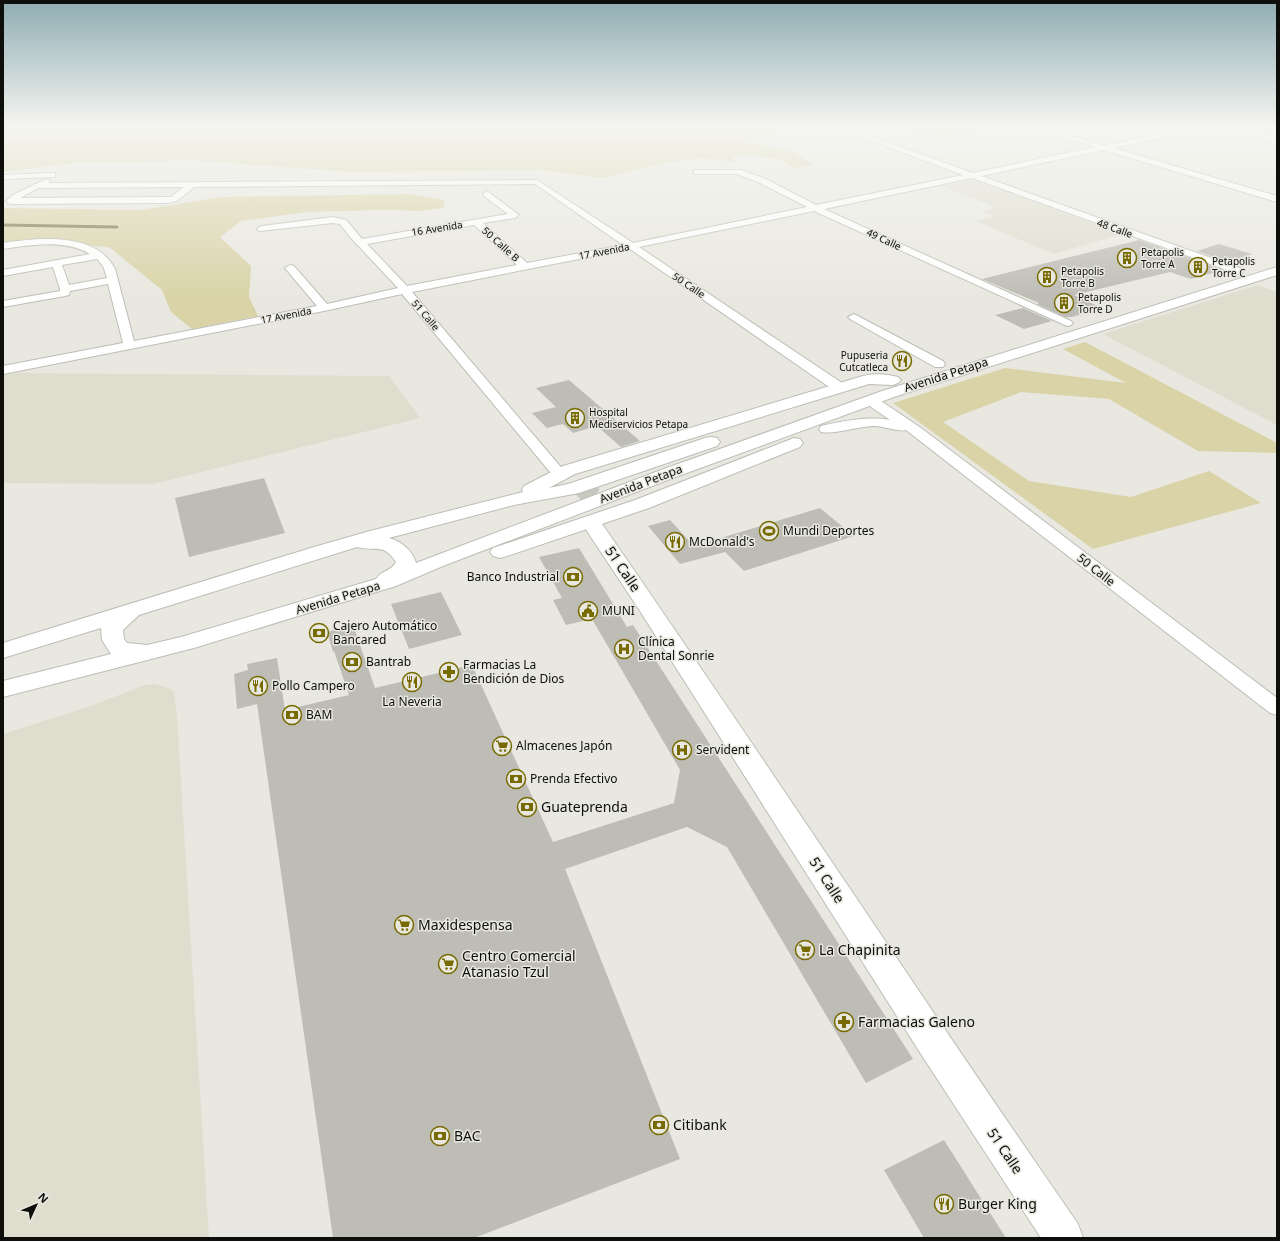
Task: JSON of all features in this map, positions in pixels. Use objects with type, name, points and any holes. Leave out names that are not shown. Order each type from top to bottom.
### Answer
[{"type":"main road","name":"Avenida Petapa","points":[[3,651],[377,535],[513,500],[572,489],[843,399],[886,393],[939,364],[1277,259]]},
{"type":"main road","points":[[1238,271],[1257,278]]},
{"type":"main road","name":"Avenida Petapa","points":[[3,689],[186,642],[389,582],[436,562],[660,476],[886,393],[1277,271]]},
{"type":"main road","points":[[513,500],[560,475],[616,455],[868,379],[886,393]]},
{"type":"main road","points":[[596,512],[688,486],[826,429],[873,407],[886,393]]},
{"type":"main road","points":[[580,484],[582,478],[588,474],[646,454],[835,395],[886,393]]},
{"type":"main road","points":[[389,582],[413,579],[515,548],[618,502],[624,501],[886,393]]},
{"type":"main road","name":"51 Calle","points":[[596,512],[651,611],[931,1040],[1064,1238]]},
{"type":"main road","points":[[321,552],[380,541],[391,544],[400,552],[406,562],[402,571],[390,578],[350,594]]},
{"type":"main road","points":[[133,611],[112,628],[113,640],[120,650],[148,652]]},
{"type":"street","points":[[14,199],[43,183]]},
{"type":"street","name":"50 Calle","points":[[287,185],[461,183]]},
{"type":"street","name":"50 Calle","points":[[538,183],[840,388]]},
{"type":"street","name":"49 Calle","points":[[768,183],[780,188],[815,208],[1067,323]]},
{"type":"street","name":"17 Avenida","points":[[3,370],[129,344],[324,308],[405,290],[632,246],[939,183]]},
{"type":"street","name":"48 Calle","points":[[992,183],[1238,271]]},
{"type":"street","points":[[1222,183],[1277,199]]},
{"type":"street","points":[[3,184],[37,186],[287,185]]},
{"type":"street","points":[[3,197],[14,199],[167,200],[174,199],[191,186]]},
{"type":"street","name":"16 Avenida","points":[[360,242],[515,215],[487,194]]},
{"type":"street","name":"51 Calle","points":[[262,229],[338,219],[343,222],[405,290],[560,475]]},
{"type":"street","name":"50 Calle B","points":[[476,222],[525,267]]},
{"type":"street","points":[[3,246],[38,242],[80,246],[92,250],[108,265],[129,344]]},
{"type":"street","points":[[3,273],[98,256]]},
{"type":"street","points":[[57,264],[57,275],[65,289]]},
{"type":"street","points":[[290,268],[324,308]]},
{"type":"street","points":[[65,289],[112,280]]},
{"type":"street","points":[[3,283],[17,281]]},
{"type":"street","points":[[3,304],[62,294],[65,293],[65,289]]},
{"type":"street","points":[[854,317],[939,364]]},
{"type":"street","name":"50 Calle","points":[[886,393],[916,431],[1277,708]]},
{"type":"street","name":"50 Calle","points":[[826,429],[850,424],[880,422],[894,423],[916,431]]},
{"type":"shaded area","points":[[958,183],[982,183],[1122,234],[1054,254],[975,221],[994,216],[982,212],[994,208],[990,205],[941,186]]},
{"type":"shaded area","points":[[411,194],[444,200],[444,208],[420,211],[384,210],[307,212],[241,221],[220,237],[251,266],[249,297],[258,316],[192,329],[171,312],[162,290],[109,247],[65,244],[3,243],[3,208],[141,210],[221,197]]},
{"type":"shaded area","points":[[1258,285],[1277,292],[1277,425],[1103,334]]},
{"type":"shaded area","points":[[1085,342],[1277,443],[1277,453],[1198,451],[1109,399],[1021,392],[943,422],[1029,481],[1131,497],[1209,471],[1261,503],[1093,549],[893,403],[1005,368],[1126,383],[1063,349]]},
{"type":"shaded area","points":[[18,373],[389,376],[420,418],[152,484],[3,483],[3,375]]},
{"type":"shaded area","points":[[155,684],[171,689],[174,692],[177,717],[209,1238],[3,1238],[3,734],[88,707],[145,685]]},
{"type":"building","points":[[1139,240],[1223,270],[1191,279],[1170,272],[1074,295],[1102,308],[1072,317],[1065,317],[1037,304],[1039,303],[982,279]]},
{"type":"building","points":[[1219,244],[1252,254],[1227,262],[1197,251]]},
{"type":"building","points":[[1023,308],[1052,321],[1024,329],[995,315]]},
{"type":"building","name":"Hospital Mediservicios Petapa","points":[[569,380],[640,441],[621,447],[597,426],[573,433],[563,424],[547,428],[532,413],[556,407],[536,388]]},
{"type":"building","points":[[264,478],[285,533],[189,557],[175,498]]},
{"type":"building","points":[[820,508],[854,536],[744,571],[725,552],[680,564],[648,526],[670,520],[694,546]]},
{"type":"building","name":"Centro Comercial Atanasio Tzul","points":[[579,548],[627,627],[633,625],[913,1059],[866,1083],[727,847],[687,827],[565,869],[680,1159],[474,1238],[333,1238],[257,704],[237,709],[234,674],[248,670],[247,664],[277,658],[285,710],[349,695],[327,632],[353,625],[375,688],[472,665],[553,842],[674,803],[680,770],[592,619],[566,625],[553,600],[562,598],[539,557]]},
{"type":"building","points":[[441,592],[462,635],[409,649],[391,604]]},
{"type":"building","name":"Burger King","points":[[944,1140],[1006,1238],[924,1238],[884,1170]]},
{"type":"waterway","points":[[3,225],[117,227]]},
{"type":"tunnel","points":[[580,484],[590,495],[602,502]]},
{"type":"place","name":"Petapolis Torre A","points":[[1127,258]]},
{"type":"place","name":"Petapolis Torre C","points":[[1198,267]]},
{"type":"place","name":"Petapolis Torre B","points":[[1047,277]]},
{"type":"place","name":"Petapolis Torre D","points":[[1064,303]]},
{"type":"place","name":"Pupuseria Cutcatleca","points":[[902,361]]},
{"type":"place","name":"Hospital Mediservicios Petapa","points":[[575,418]]},
{"type":"place","name":"Mundi Deportes","points":[[769,531]]},
{"type":"place","name":"McDonald's","points":[[675,542]]},
{"type":"place","name":"Banco Industrial","points":[[573,577]]},
{"type":"place","name":"MUNI","points":[[588,611]]},
{"type":"place","name":"Cajero Automático Bancared","points":[[319,633]]},
{"type":"place","name":"Clínica Dental Sonrie","points":[[624,649]]},
{"type":"place","name":"Bantrab","points":[[352,662]]},
{"type":"place","name":"Farmacias La Bendición de Dios","points":[[449,672]]},
{"type":"place","name":"La Neveria","points":[[412,682]]},
{"type":"place","name":"Pollo Campero","points":[[258,686]]},
{"type":"place","name":"BAM","points":[[292,715]]},
{"type":"place","name":"Almacenes Japón","points":[[502,746]]},
{"type":"place","name":"Servident","points":[[682,750]]},
{"type":"place","name":"Prenda Efectivo","points":[[516,779]]},
{"type":"place","name":"Guateprenda","points":[[527,807]]},
{"type":"place","name":"Maxidespensa","points":[[404,925]]},
{"type":"place","name":"La Chapinita","points":[[805,950]]},
{"type":"place","name":"Centro Comercial Atanasio Tzul","points":[[448,964]]},
{"type":"place","name":"Farmacias Galeno","points":[[844,1022]]},
{"type":"place","name":"Citibank","points":[[659,1125]]},
{"type":"place","name":"BAC","points":[[440,1136]]},
{"type":"place","name":"Burger King","points":[[944,1204]]}]
